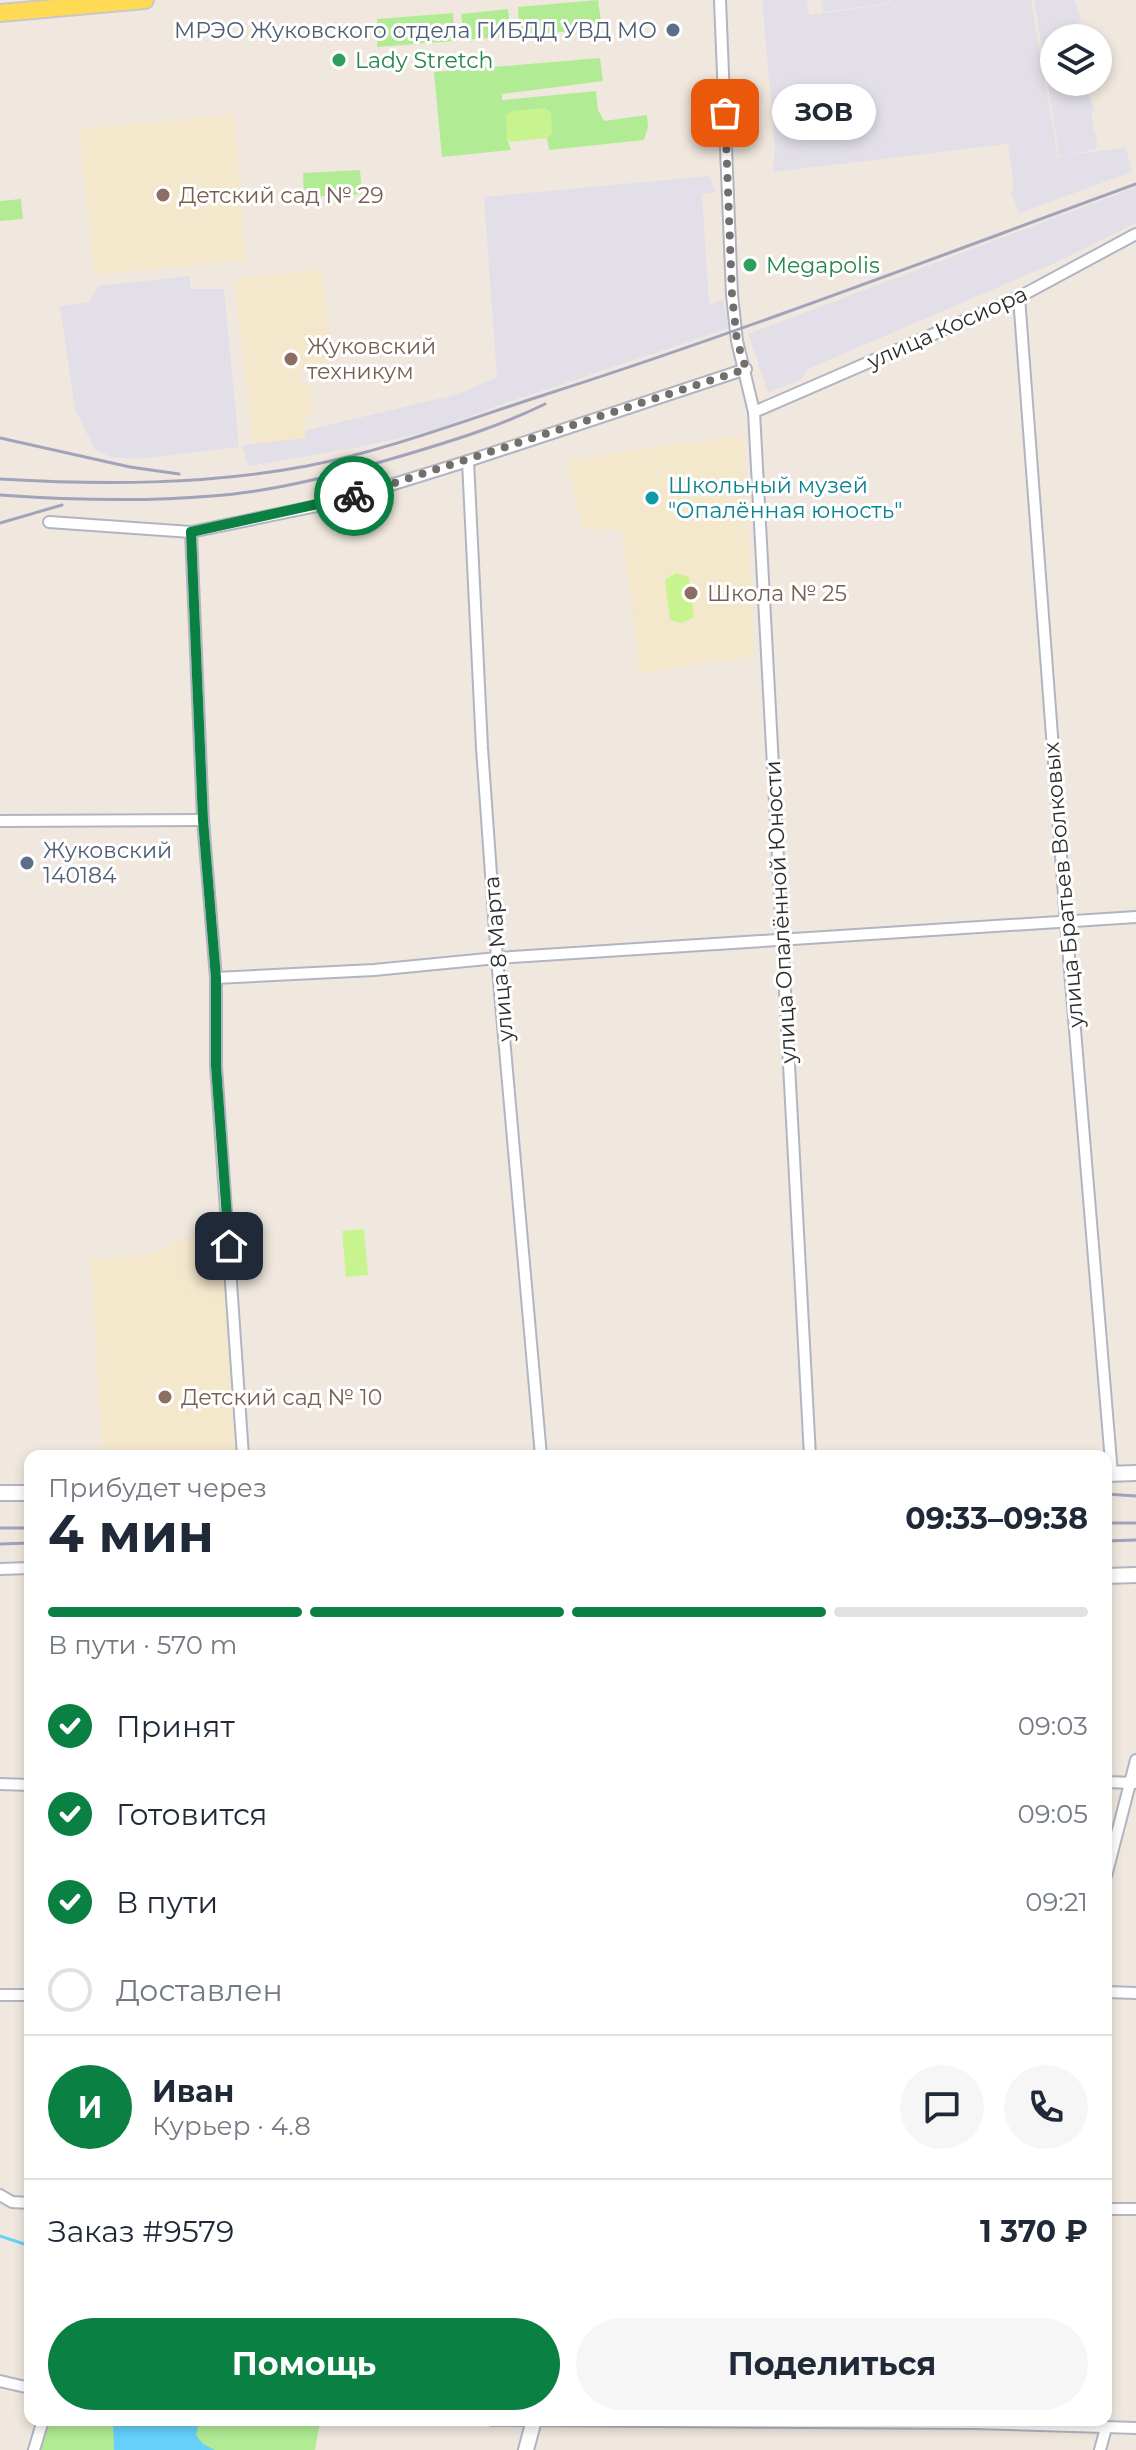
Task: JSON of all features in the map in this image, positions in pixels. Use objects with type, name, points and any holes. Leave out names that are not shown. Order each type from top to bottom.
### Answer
[{"type":"main road","points":[[0,13],[145,0]]},
{"type":"main road","points":[[1112,1474],[1136,1473]]},
{"type":"main road","points":[[0,1493],[24,1493]]},
{"type":"main road","points":[[1112,1576],[1136,1575]]},
{"type":"main road","points":[[526,2450],[532,2426]]},
{"type":"street","name":"улица Опалённой Юности","points":[[720,0],[732,295],[737,341],[754,412],[810,1450]]},
{"type":"street","name":"улица Косиора","points":[[754,412],[1019,297],[1136,234]]},
{"type":"street","name":"улица Братьев Волковых","points":[[1019,297],[1107,1450]]},
{"type":"street","points":[[49,522],[191,532],[336,502],[746,369]]},
{"type":"street","name":"улица 8 Марта","points":[[468,461],[482,748],[497,958],[540,1450]]},
{"type":"street","points":[[191,532],[203,820],[216,978],[216,1066],[243,1450]]},
{"type":"street","points":[[0,821],[203,820]]},
{"type":"street","points":[[216,978],[374,970],[497,958],[1136,917]]},
{"type":"street","points":[[0,1569],[24,1568]]},
{"type":"street","points":[[1112,1855],[1133,1783],[1136,1760]]},
{"type":"street","points":[[1112,1782],[1133,1783]]},
{"type":"street","points":[[0,1784],[24,1785]]},
{"type":"street","points":[[1112,1992],[1136,1993]]},
{"type":"street","points":[[0,1995],[24,1995]]},
{"type":"street","points":[[0,2195],[12,2202],[24,2203]]},
{"type":"street","points":[[1112,2209],[1136,2209]]},
{"type":"street","points":[[0,2381],[24,2387]]},
{"type":"street","points":[[34,2450],[41,2426]]},
{"type":"street","points":[[1062,2426],[1136,2428]]},
{"type":"street","points":[[1100,2450],[1106,2428]]},
{"type":"shaded area","points":[[762,0],[807,0],[809,15],[885,5],[891,0],[1031,0],[1040,53],[1040,96],[1047,96],[1058,158],[1066,155],[1059,156],[1049,96],[1089,96],[1095,110],[1092,113],[1097,149],[1068,155],[1126,148],[1132,172],[1019,213],[1011,192],[1014,189],[1008,144],[773,172],[775,148]]},
{"type":"shaded area","points":[[821,0],[889,0],[885,4],[823,12]]},
{"type":"shaded area","points":[[1034,0],[1075,0],[1081,20],[1078,23],[1040,24],[1040,37]]},
{"type":"shaded area","name":"Детский сад № 29","points":[[235,114],[245,260],[94,275],[79,129]]},
{"type":"shaded area","points":[[709,176],[716,192],[702,194],[709,304],[723,300],[730,328],[497,406],[435,430],[360,447],[248,466],[242,446],[458,394],[497,377],[484,197]]},
{"type":"shaded area","points":[[1136,187],[1136,223],[1057,262],[808,369],[801,380],[768,392],[748,334]]},
{"type":"shaded area","name":"Жуковский техникум","points":[[322,270],[332,348],[337,348],[340,368],[336,363],[298,372],[300,384],[311,384],[314,416],[304,417],[306,438],[253,444],[234,278]]},
{"type":"shaded area","points":[[190,276],[190,289],[224,289],[239,447],[136,459],[111,457],[95,450],[75,409],[60,306],[89,302],[99,286]]},
{"type":"shaded area","name":"Школа № 25","points":[[744,435],[754,656],[640,674],[622,531],[582,528],[566,460]]},
{"type":"shaded area","name":"Детский сад № 10","points":[[192,1235],[197,1242],[222,1240],[235,1450],[102,1450],[91,1259],[150,1254]]},
{"type":"green space","points":[[598,0],[602,29],[520,35],[518,7]]},
{"type":"green space","points":[[508,9],[511,36],[464,40],[461,14]]},
{"type":"green space","points":[[453,13],[455,41],[377,47],[377,19]]},
{"type":"green space","points":[[600,58],[603,81],[502,94],[502,100],[596,91],[598,110],[604,121],[647,115],[648,127],[644,140],[549,150],[547,138],[552,133],[507,139],[511,150],[442,157],[434,72]]},
{"type":"green space","points":[[545,108],[551,112],[552,133],[547,138],[510,142],[507,139],[506,115],[511,111]]},
{"type":"green space","points":[[360,170],[362,194],[304,197],[303,173]]},
{"type":"green space","points":[[21,199],[23,219],[0,221],[0,201]]},
{"type":"green space","points":[[676,573],[689,577],[694,617],[682,623],[670,620],[665,580]]},
{"type":"green space","points":[[364,1229],[368,1275],[346,1277],[342,1231]]},
{"type":"green space","points":[[46,2426],[319,2426],[315,2450],[41,2450]]},
{"type":"water","points":[[113,2426],[197,2426],[196,2435],[203,2444],[215,2450],[114,2450]]},
{"type":"waterway","points":[[0,2236],[24,2244]]},
{"type":"railway","points":[[0,479],[116,483],[192,480],[307,466],[367,452],[693,345],[1136,184]]},
{"type":"railway","points":[[0,495],[133,500],[212,496],[287,486],[426,449],[494,426],[545,404]]},
{"type":"railway","points":[[0,438],[130,467],[179,474]]},
{"type":"railway","points":[[0,523],[62,505]]},
{"type":"railway","points":[[1112,1494],[1136,1496]]},
{"type":"railway","points":[[1112,1523],[1136,1523]]},
{"type":"railway","points":[[0,1528],[24,1528]]},
{"type":"railway","points":[[1112,1541],[1136,1540]]},
{"type":"railway","points":[[0,1544],[24,1543]]},
{"type":"way so far","points":[[354,496],[746,369],[737,341],[732,295],[725,113]]},
{"type":"place","name":"МРЭО Жуковского отдела ГИБДД УВД МО","points":[[673,30]]},
{"type":"place","name":"Lady Stretch","points":[[339,60]]},
{"type":"place","name":"ЗОВ","points":[[725,113]]},
{"type":"place","name":"Детский сад № 29","points":[[163,195]]},
{"type":"place","name":"Megapolis","points":[[750,265]]},
{"type":"place","name":"Жуковский техникум","points":[[291,359]]},
{"type":"place","name":"Школьный музей \"Опалённая юность\"","points":[[652,498]]},
{"type":"place","name":"Школа № 25","points":[[691,593]]},
{"type":"place","name":"Жуковский 140184","points":[[27,863]]},
{"type":"place","name":"Детский сад № 10","points":[[165,1397]]},
{"type":"route","points":[[229,1246],[216,1066],[216,978],[203,820],[191,532],[354,496]]}]
